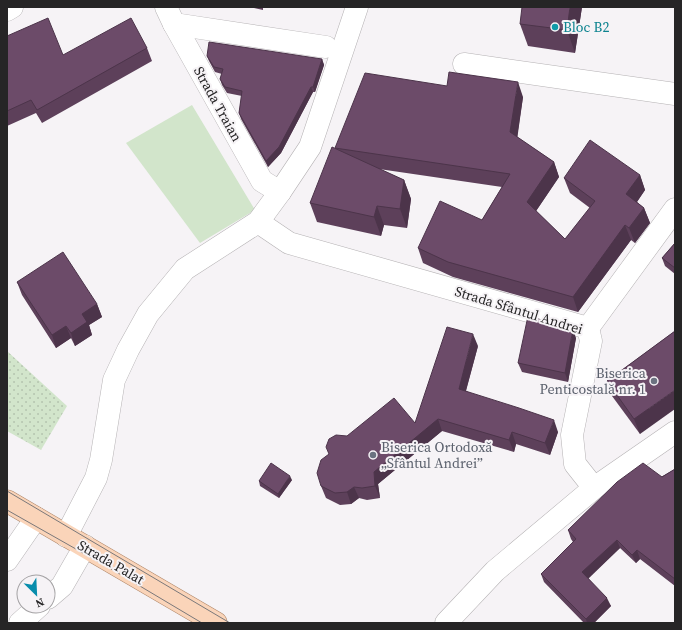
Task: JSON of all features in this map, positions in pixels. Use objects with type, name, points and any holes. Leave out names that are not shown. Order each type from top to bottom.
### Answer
[{"type":"main road","name":"Strada Palat","points":[[7,501],[216,623]]},
{"type":"street","points":[[7,10],[12,7]]},
{"type":"street","points":[[66,536],[96,478],[102,460],[114,380],[128,350],[148,314],[185,269],[258,222],[280,192],[310,147],[357,7]]},
{"type":"street","points":[[170,16],[326,47]]},
{"type":"street","name":"Strada Traian","points":[[170,16],[262,181],[280,192]]},
{"type":"street","points":[[464,64],[675,94]]},
{"type":"street","points":[[588,328],[675,209]]},
{"type":"street","name":"Strada Sfântul Andrei","points":[[258,222],[289,243],[588,328],[591,341],[572,434],[575,464],[594,488]]},
{"type":"street","points":[[446,623],[495,570],[594,488],[675,432]]},
{"type":"street","points":[[7,560],[36,518]]},
{"type":"street","points":[[56,591],[62,586],[85,546]]},
{"type":"street","points":[[20,623],[30,614]]},
{"type":"green space","points":[[192,105],[255,210],[200,243],[126,143]]},
{"type":"green space","points":[[7,351],[67,406],[41,450],[7,431]]},
{"type":"building","points":[[522,7],[570,7],[567,30],[520,24]]},
{"type":"building","points":[[48,18],[63,55],[131,18],[147,48],[37,110],[31,100],[7,111],[7,36]]},
{"type":"building","points":[[209,42],[322,59],[313,87],[311,87],[279,147],[266,161],[239,113],[242,91],[225,87],[220,79],[223,69],[214,67],[207,56]]},
{"type":"building","points":[[449,72],[518,82],[510,132],[554,162],[527,202],[565,239],[595,201],[564,178],[590,140],[640,175],[626,194],[644,208],[629,228],[625,225],[573,297],[448,262],[418,248],[440,201],[482,220],[510,174],[335,148],[365,73],[447,86]]},
{"type":"building","points":[[332,147],[404,180],[400,209],[377,206],[374,217],[310,203]]},
{"type":"building","points":[[675,243],[675,268],[662,258]]},
{"type":"building","points":[[63,252],[97,304],[82,314],[87,322],[71,333],[66,326],[52,335],[17,282]]},
{"type":"building","points":[[528,316],[573,329],[565,373],[518,363]]},
{"type":"building","points":[[447,327],[473,334],[459,389],[554,420],[545,443],[512,432],[509,440],[438,419],[374,472],[375,486],[362,488],[354,487],[347,492],[335,493],[321,486],[317,473],[321,460],[329,454],[326,447],[329,439],[336,435],[347,436],[394,398],[415,423]]},
{"type":"building","points":[[675,331],[675,390],[634,419],[607,381]]},
{"type":"building","points":[[271,463],[290,476],[278,494],[259,481]]},
{"type":"building","points":[[643,463],[662,477],[675,469],[675,579],[637,550],[632,555],[617,540],[582,572],[607,598],[586,619],[541,574],[576,539],[568,530],[617,482]]},
{"type":"tram line","points":[[7,491],[230,623]]},
{"type":"tram line","points":[[7,510],[113,570],[202,623]]},
{"type":"place","name":"Bloc B2","points":[[555,27]]},
{"type":"place","name":"Biserica Penticostală nr. 1","points":[[654,381]]},
{"type":"place","name":"Biserica Ortodoxă „Sfântul Andrei”","points":[[373,455]]}]
